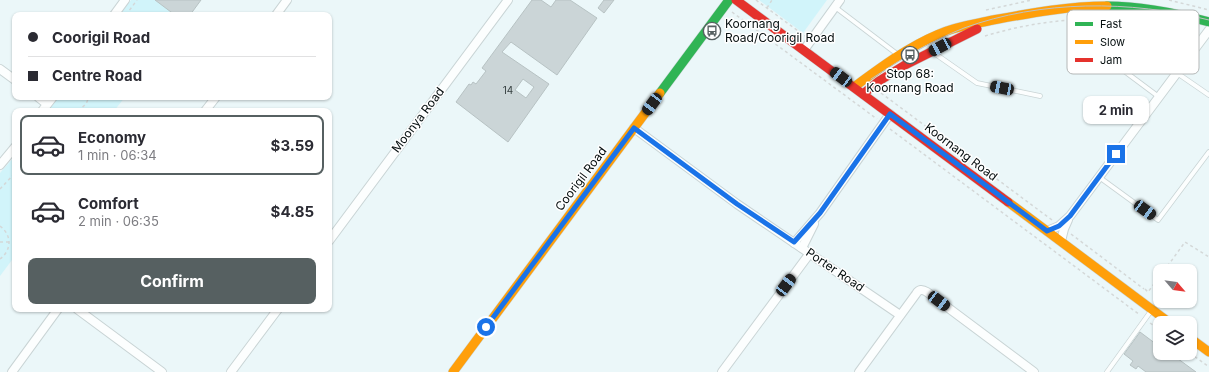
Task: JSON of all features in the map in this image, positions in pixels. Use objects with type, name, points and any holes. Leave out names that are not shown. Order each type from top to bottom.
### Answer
[{"type":"street","points":[[116,12],[125,0]]},
{"type":"street","points":[[278,12],[288,0]]},
{"type":"street","name":"Moonya Road","points":[[332,237],[508,0]]},
{"type":"street","name":"Koornang Road","points":[[736,0],[854,86],[1160,316]]},
{"type":"street","name":"Coorigil Road","points":[[453,372],[726,3]]},
{"type":"street","points":[[804,50],[838,3]]},
{"type":"street","points":[[854,86],[900,56],[948,31],[962,26],[1054,9],[1102,6],[1153,10]]},
{"type":"street","points":[[864,94],[892,73],[932,51],[965,34],[1004,18]]},
{"type":"street","points":[[1199,20],[1209,22]]},
{"type":"street","points":[[1199,43],[1207,32]]},
{"type":"street","points":[[0,69],[12,78]]},
{"type":"street","points":[[1061,241],[1062,227],[1176,74]]},
{"type":"street","points":[[207,108],[214,100]]},
{"type":"street","points":[[794,242],[820,213],[890,114]]},
{"type":"street","name":"Porter Road","points":[[634,128],[737,204],[900,315]]},
{"type":"street","points":[[0,165],[12,151]]},
{"type":"street","points":[[802,248],[820,213]]},
{"type":"street","points":[[1047,231],[1062,227]]},
{"type":"street","points":[[722,372],[810,253]]},
{"type":"street","points":[[860,372],[900,315],[920,290],[927,292],[1034,372]]},
{"type":"street","points":[[12,372],[56,312]]},
{"type":"street","points":[[81,312],[162,372]]},
{"type":"street","points":[[232,372],[276,312]]},
{"type":"street","points":[[1197,343],[1209,352]]},
{"type":"lane","points":[[838,3],[900,56]]},
{"type":"lane","points":[[932,51],[977,83],[1040,96]]},
{"type":"lane","points":[[1128,74],[1159,97]]},
{"type":"lane","points":[[1178,74],[1209,95]]},
{"type":"lane","points":[[1099,177],[1158,220],[1209,152]]},
{"type":"lane","points":[[1107,372],[1152,310]]},
{"type":"path","points":[[128,12],[137,0]]},
{"type":"path","points":[[756,0],[811,40]]},
{"type":"path","points":[[767,8],[772,0]]},
{"type":"path","points":[[1168,0],[1209,10]]},
{"type":"path","points":[[726,3],[884,124],[1153,325]]},
{"type":"path","points":[[983,37],[1032,24],[1067,21]]},
{"type":"path","points":[[877,90],[1144,289]]},
{"type":"path","points":[[81,108],[88,100]]},
{"type":"path","points":[[0,189],[12,176]]},
{"type":"path","points":[[0,226],[6,232],[9,242],[6,253],[0,259]]},
{"type":"path","points":[[0,242],[9,242]]},
{"type":"path","points":[[1169,264],[1185,242],[1209,256]]},
{"type":"path","points":[[1148,292],[1153,285]]},
{"type":"path","points":[[1197,358],[1209,367]]},
{"type":"shaded area","points":[[131,0],[155,0],[171,12],[122,12]]},
{"type":"shaded area","points":[[759,0],[827,0],[803,33]]},
{"type":"shaded area","points":[[57,100],[123,100],[116,108],[50,108]]},
{"type":"shaded area","points":[[12,159],[12,260],[0,276],[0,173]]},
{"type":"building","points":[[155,0],[201,0],[192,12],[171,12]]},
{"type":"building","points":[[532,0],[541,0],[551,7],[556,0],[570,0],[597,18],[557,75],[511,42],[502,52],[549,84],[508,142],[456,102],[469,84],[471,85],[473,82],[476,84],[486,71],[482,68]],"holes":[[[523,79],[534,87],[526,98],[515,90]]]},
{"type":"building","points":[[604,0],[614,0],[604,13],[598,8]]},
{"type":"building","points":[[1140,332],[1153,342],[1153,360],[1180,360],[1196,372],[1146,372],[1138,366],[1136,369],[1130,365],[1133,361],[1124,354]]},
{"type":"tram line","points":[[871,79],[916,51],[952,33],[993,19],[1024,12],[1086,6],[1117,6],[1156,10]]},
{"type":"tram line","points":[[1199,18],[1209,20]]},
{"type":"traffic: fast","points":[[660,93],[729,0]]},
{"type":"traffic: fast","points":[[1107,6],[1133,7],[1152,10]]},
{"type":"traffic: fast","points":[[1199,20],[1209,22]]},
{"type":"traffic: slow","points":[[854,87],[906,51],[945,31],[993,20],[1050,10],[1107,6]]},
{"type":"traffic: slow","points":[[453,372],[660,93]]},
{"type":"traffic: slow","points":[[1008,202],[1161,316]]},
{"type":"traffic: slow","points":[[1197,343],[1209,352]]},
{"type":"traffic: jam","points":[[736,0],[1008,202]]},
{"type":"traffic: jam","points":[[863,94],[879,81],[905,65],[977,29]]},
{"type":"place","name":"Koornang Road/Coorigil Road","points":[[712,31]]},
{"type":"place","name":"Stop 68: Koornang Road","points":[[910,55]]},
{"type":"route","points":[[486,327],[634,128],[737,204],[794,242],[820,213],[890,114],[1047,231],[1059,226],[1070,216],[1116,154]]}]
